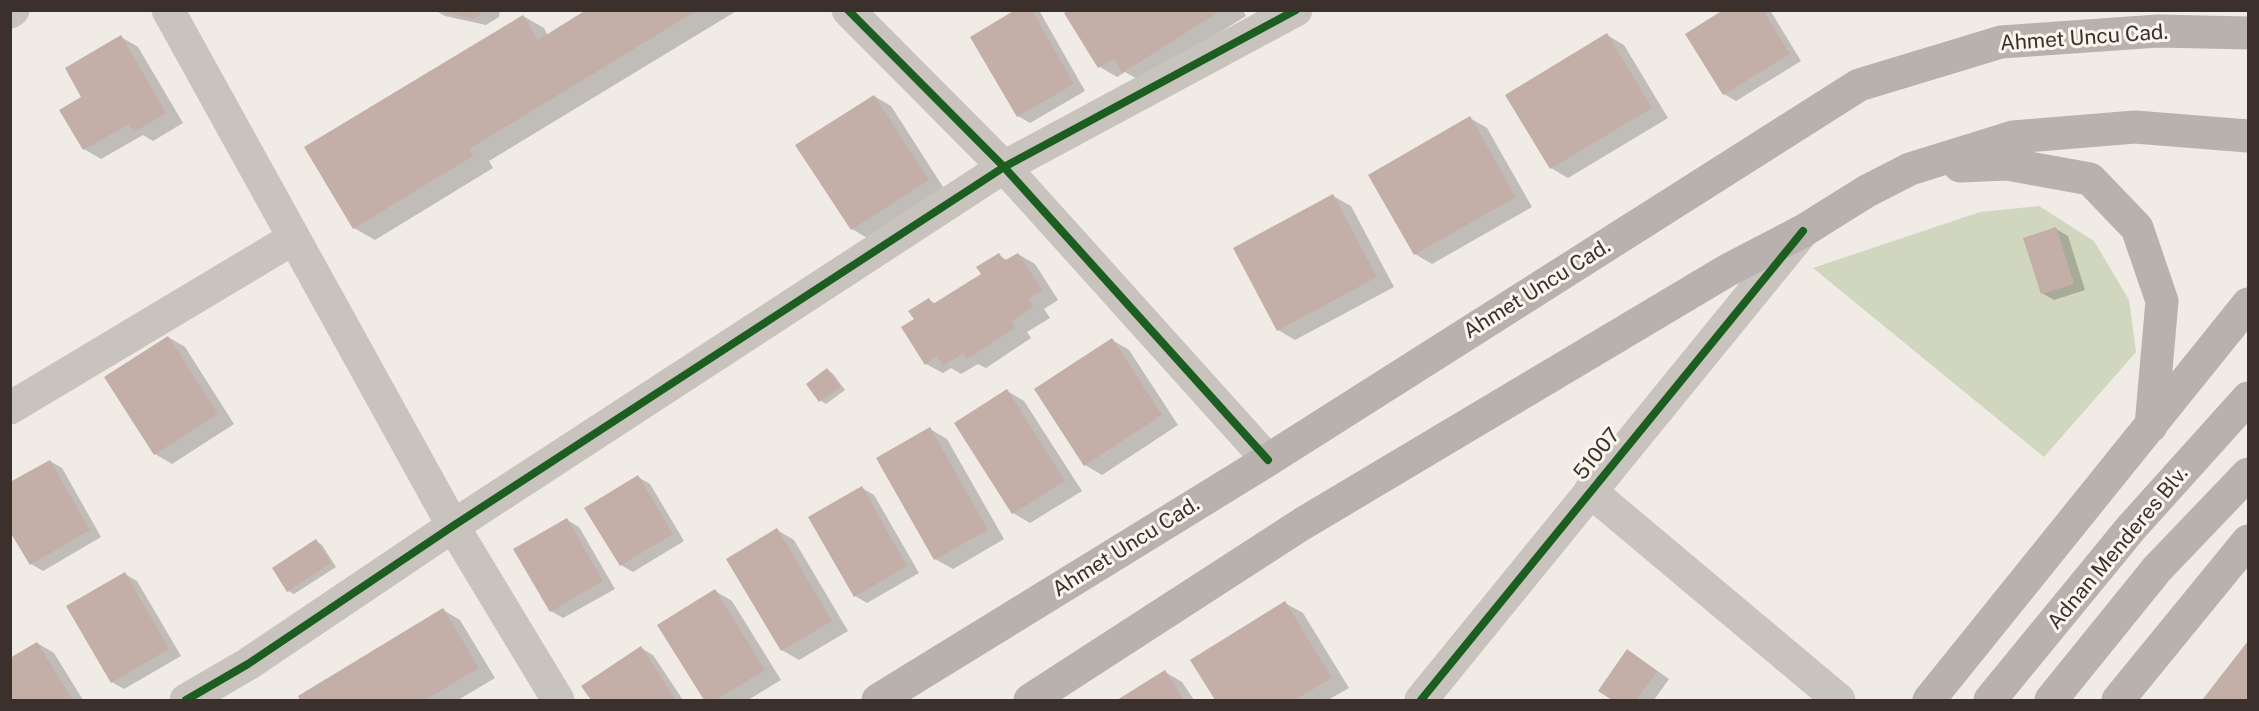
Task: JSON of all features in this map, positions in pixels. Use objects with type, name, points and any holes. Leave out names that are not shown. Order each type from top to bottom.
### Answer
[{"type":"main road","name":"Ahmet Uncu Cad.","points":[[878,700],[1268,460],[1859,85],[2001,42],[2158,31],[2248,33]]},
{"type":"main road","points":[[1030,700],[1302,524],[1728,270],[1803,231],[1867,191],[1910,169],[2013,137],[2135,127],[2248,136]]},
{"type":"main road","points":[[1910,169],[2007,164],[2090,179],[2137,228],[2162,301],[2151,426]]},
{"type":"main road","points":[[1929,700],[2151,426],[2238,327],[2248,304]]},
{"type":"main road","name":"Adnan Menderes Blv.","points":[[1990,700],[2131,528],[2248,398]]},
{"type":"main road","name":"Adnan Menderes Blv.","points":[[2050,700],[2157,569],[2248,474]]},
{"type":"main road","points":[[2118,700],[2248,541]]},
{"type":"street","points":[[168,10],[453,526],[558,700]]},
{"type":"street","points":[[848,10],[1004,167],[1268,460]]},
{"type":"street","points":[[186,700],[249,664],[453,526],[1004,167],[1296,10]]},
{"type":"street","name":"51007","points":[[1421,700],[1803,231]]},
{"type":"street","points":[[10,408],[294,238]]},
{"type":"street","points":[[1590,491],[1839,700]]},
{"type":"green space","points":[[2039,206],[2094,241],[2129,300],[2136,352],[2044,457],[1813,268],[1980,212]]},
{"type":"building","points":[[438,10],[486,10],[473,19]]},
{"type":"building","points":[[586,10],[698,10],[469,149],[473,156],[353,229],[304,147],[523,15],[538,40]]},
{"type":"building","points":[[1015,10],[1032,10],[1074,84],[1017,117],[970,37]]},
{"type":"building","points":[[1069,10],[1222,10],[1122,73],[1114,59],[1098,68],[1064,13]]},
{"type":"building","points":[[1723,10],[1763,10],[1790,54],[1723,95],[1685,34]]},
{"type":"building","points":[[1607,33],[1652,108],[1550,169],[1505,95]]},
{"type":"building","points":[[121,35],[166,113],[134,132],[129,124],[83,150],[59,110],[81,97],[65,68]]},
{"type":"building","points":[[874,95],[929,180],[851,230],[795,145]]},
{"type":"building","points":[[1470,116],[1516,197],[1414,255],[1368,175]]},
{"type":"building","points":[[1333,194],[1377,277],[1277,331],[1233,248]]},
{"type":"building","points":[[2056,227],[2074,284],[2041,294],[2023,238]]},
{"type":"building","points":[[999,253],[1004,261],[1018,253],[1042,290],[1028,299],[1033,307],[1011,322],[1015,328],[967,359],[963,353],[943,366],[937,356],[925,365],[901,327],[914,319],[908,311],[929,298],[933,304],[981,274],[976,267]]},
{"type":"building","points":[[168,336],[218,414],[154,455],[104,377]]},
{"type":"building","points":[[1112,338],[1162,415],[1084,466],[1034,389]]},
{"type":"building","points":[[827,368],[841,387],[819,402],[806,384]]},
{"type":"building","points":[[1007,389],[1065,481],[1012,514],[954,423]]},
{"type":"building","points":[[930,427],[988,530],[934,560],[876,458]]},
{"type":"building","points":[[50,460],[90,530],[30,565],[10,532],[10,482]]},
{"type":"building","points":[[638,475],[673,534],[620,566],[584,508]]},
{"type":"building","points":[[862,486],[907,566],[854,597],[808,517]]},
{"type":"building","points":[[567,518],[603,581],[550,612],[513,549]]},
{"type":"building","points":[[777,528],[832,621],[781,651],[726,559]]},
{"type":"building","points":[[316,539],[331,563],[287,592],[272,568]]},
{"type":"building","points":[[125,572],[169,649],[111,683],[66,606]]},
{"type":"building","points":[[715,589],[765,670],[716,700],[704,700],[657,625]]},
{"type":"building","points":[[1285,601],[1332,678],[1295,700],[1215,700],[1190,660]]},
{"type":"building","points":[[443,608],[479,668],[425,700],[300,700],[298,696]]},
{"type":"building","points":[[2248,641],[2248,700],[2202,700]]},
{"type":"building","points":[[37,642],[73,700],[10,700],[10,658]]},
{"type":"building","points":[[641,646],[676,700],[591,700],[581,686]]},
{"type":"building","points":[[1627,649],[1657,671],[1637,700],[1612,700],[1598,691]]},
{"type":"building","points":[[1165,670],[1184,700],[1117,700]]},
{"type":"cycle path","points":[[848,10],[1004,167],[1268,460]]},
{"type":"cycle path","points":[[186,700],[248,664],[453,526],[1004,167],[1296,10]]},
{"type":"cycle path","points":[[1421,700],[1803,231]]}]
